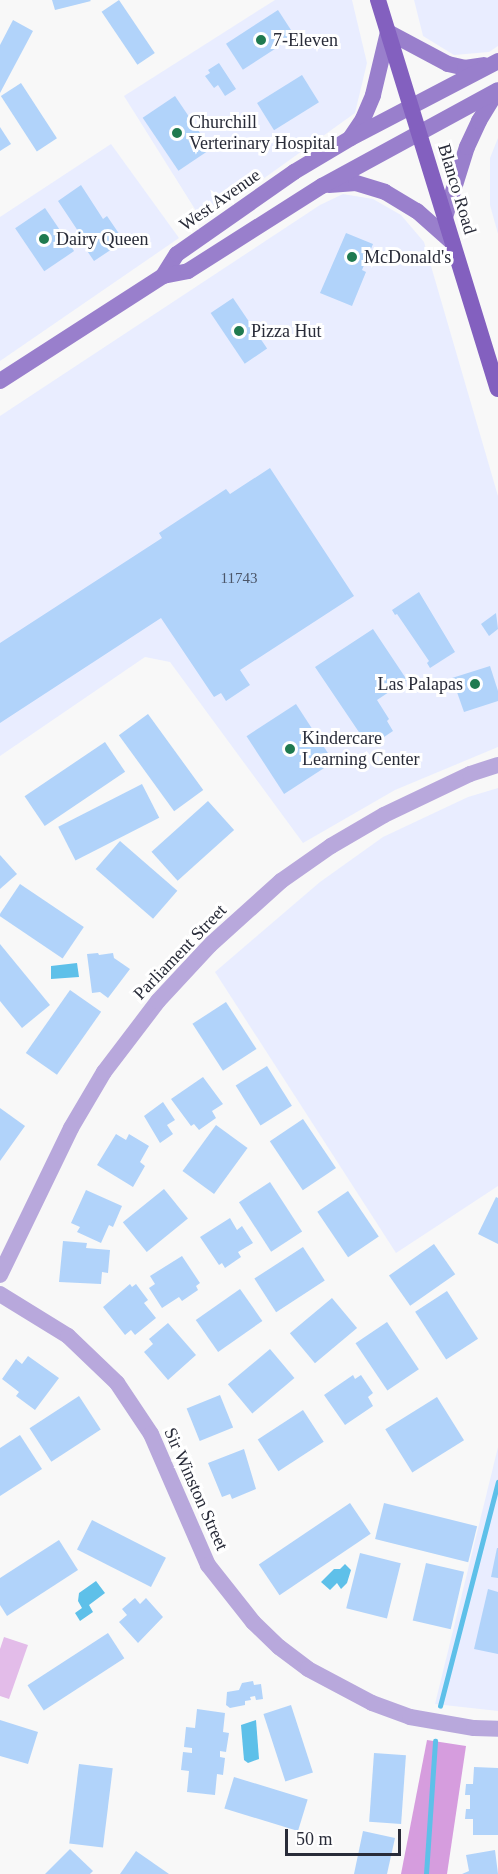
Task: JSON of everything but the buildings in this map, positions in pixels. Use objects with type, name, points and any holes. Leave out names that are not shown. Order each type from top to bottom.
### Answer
[{"type":"main road","name":"Blanco Road","points":[[378,0],[498,389]]},
{"type":"main road","points":[[351,138],[363,119],[373,95],[388,32],[448,64],[465,68],[495,63]]},
{"type":"main road","name":"West Avenue","points":[[163,276],[177,254],[294,172],[351,138],[495,63]]},
{"type":"main road","points":[[445,217],[467,147],[479,121],[498,90]]},
{"type":"main road","name":"West Avenue","points":[[0,381],[163,276],[188,272],[322,186],[419,131],[498,90]]},
{"type":"main road","points":[[322,186],[356,183],[385,192],[417,211],[452,242]]},
{"type":"street","name":"Parliament Street","points":[[0,1275],[67,1137],[104,1072],[158,1001],[210,945],[281,881],[331,846],[384,815],[470,774],[498,765]]},
{"type":"street","name":"Sir Winston Street","points":[[0,1294],[68,1336],[117,1383],[151,1434],[208,1564],[235,1601],[279,1647],[308,1669],[372,1703],[410,1718],[474,1728],[498,1729]]},
{"type":"shaded area","points":[[275,0],[352,0],[367,63],[355,113],[203,222],[124,96]]},
{"type":"shaded area","points":[[414,0],[498,0],[498,46],[489,52],[454,55],[423,36]]},
{"type":"shaded area","points":[[498,138],[498,234],[490,205],[490,158]]},
{"type":"shaded area","points":[[111,144],[179,238],[0,361],[0,217]]},
{"type":"shaded area","points":[[343,194],[373,199],[401,215],[424,242],[498,496],[498,747],[395,790],[303,843],[170,662],[145,657],[0,756],[0,416],[320,205]]},
{"type":"shaded area","points":[[498,788],[498,1186],[396,1253],[215,972],[320,882],[383,837],[468,797]]},
{"type":"shaded area","points":[[498,1447],[498,1711],[435,1704]]},
{"type":"shaded area","points":[[4,1637],[28,1645],[9,1699],[0,1696],[0,1649]]},
{"type":"shaded area","points":[[427,1740],[466,1746],[447,1874],[401,1874]]},
{"type":"water","points":[[77,963],[79,977],[51,979],[51,966]]},
{"type":"water","points":[[345,1564],[351,1570],[347,1583],[341,1589],[337,1583],[330,1590],[321,1582],[334,1569],[340,1569]]},
{"type":"water","points":[[96,1581],[105,1593],[89,1605],[93,1612],[80,1621],[75,1613],[82,1608],[78,1601],[79,1593]]},
{"type":"water","points":[[256,1720],[259,1759],[248,1763],[244,1760],[241,1725]]},
{"type":"waterway","points":[[440,1706],[498,1482]]},
{"type":"waterway","points":[[426,1874],[435,1741]]},
{"type":"place","name":"7-Eleven","points":[[261,40]]},
{"type":"place","name":"Churchill Verterinary Hospital","points":[[177,133]]},
{"type":"place","name":"Dairy Queen","points":[[44,239]]},
{"type":"place","name":"McDonald's","points":[[352,257]]},
{"type":"place","name":"Pizza Hut","points":[[239,331]]},
{"type":"place","name":"Las Palapas","points":[[475,684]]},
{"type":"place","name":"Kindercare Learning Center","points":[[290,749]]}]
